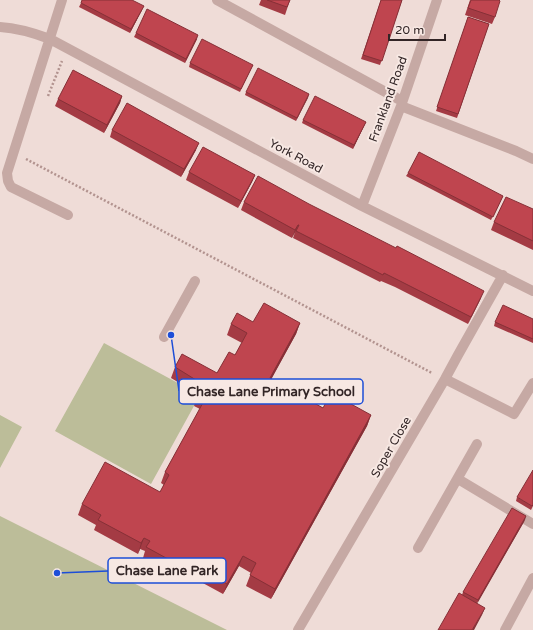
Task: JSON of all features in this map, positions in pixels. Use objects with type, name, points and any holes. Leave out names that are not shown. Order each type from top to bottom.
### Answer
[{"type":"street","points":[[62,0],[7,173],[8,181],[11,187],[68,216]]},
{"type":"street","points":[[217,0],[401,104],[533,159]]},
{"type":"street","name":"Frankland Road","points":[[362,206],[401,104],[437,0]]},
{"type":"street","name":"York Road","points":[[0,27],[11,28],[44,36],[362,206],[533,291]]},
{"type":"street","name":"Soper Close","points":[[298,630],[445,379],[503,275]]},
{"type":"street","points":[[164,337],[195,281]]},
{"type":"street","points":[[445,379],[514,414],[533,383]]},
{"type":"street","points":[[418,548],[477,444]]},
{"type":"street","points":[[458,479],[533,524]]},
{"type":"street","points":[[505,630],[533,578]]},
{"type":"path","points":[[47,99],[67,48]]},
{"type":"path","points":[[24,158],[445,379]]},
{"type":"green space","points":[[104,343],[200,395],[151,484],[55,431]]},
{"type":"green space","points":[[0,415],[22,427],[0,468]]},
{"type":"green space","points":[[0,516],[227,630],[0,630]]},
{"type":"building","points":[[82,0],[132,0],[144,6],[131,29],[81,3]]},
{"type":"building","points":[[267,0],[290,0],[287,7]]},
{"type":"building","points":[[381,0],[402,0],[382,61],[363,55]]},
{"type":"building","points":[[471,0],[499,0],[500,1],[495,17],[468,8]]},
{"type":"building","points":[[147,9],[198,35],[186,59],[136,33]]},
{"type":"building","points":[[468,17],[489,24],[458,114],[437,107]]},
{"type":"building","points":[[202,39],[253,65],[241,89],[190,63]]},
{"type":"building","points":[[258,68],[309,94],[297,118],[246,92]]},
{"type":"building","points":[[73,70],[122,96],[107,125],[58,99]]},
{"type":"building","points":[[315,96],[366,122],[354,145],[303,120]]},
{"type":"building","points":[[127,103],[199,143],[184,169],[112,130]]},
{"type":"building","points":[[203,147],[255,175],[241,201],[189,172]]},
{"type":"building","points":[[419,152],[503,196],[493,217],[408,173]]},
{"type":"building","points":[[258,176],[309,204],[396,248],[397,246],[484,291],[471,317],[296,231],[299,225],[295,230],[244,202]]},
{"type":"building","points":[[506,197],[533,209],[533,241],[494,222]]},
{"type":"building","points":[[264,303],[300,323],[270,378],[323,408],[331,393],[371,415],[275,589],[250,575],[256,563],[243,556],[227,584],[194,565],[190,571],[146,547],[150,541],[144,538],[141,543],[98,520],[101,515],[82,504],[105,462],[160,492],[169,475],[165,472],[205,399],[198,395],[204,385],[175,367],[182,354],[217,373],[229,352],[235,355],[247,333],[231,324],[237,313],[253,322]]},
{"type":"building","points":[[503,305],[533,319],[533,339],[495,322]]},
{"type":"building","points":[[533,470],[533,505],[532,506],[517,497]]},
{"type":"building","points":[[512,508],[526,516],[478,600],[463,592]]},
{"type":"building","points":[[459,593],[485,608],[472,630],[438,630]]},
{"type":"place","name":"Chase Lane Primary School","points":[[171,335]]},
{"type":"place","name":"Chase Lane Park","points":[[57,573]]}]
